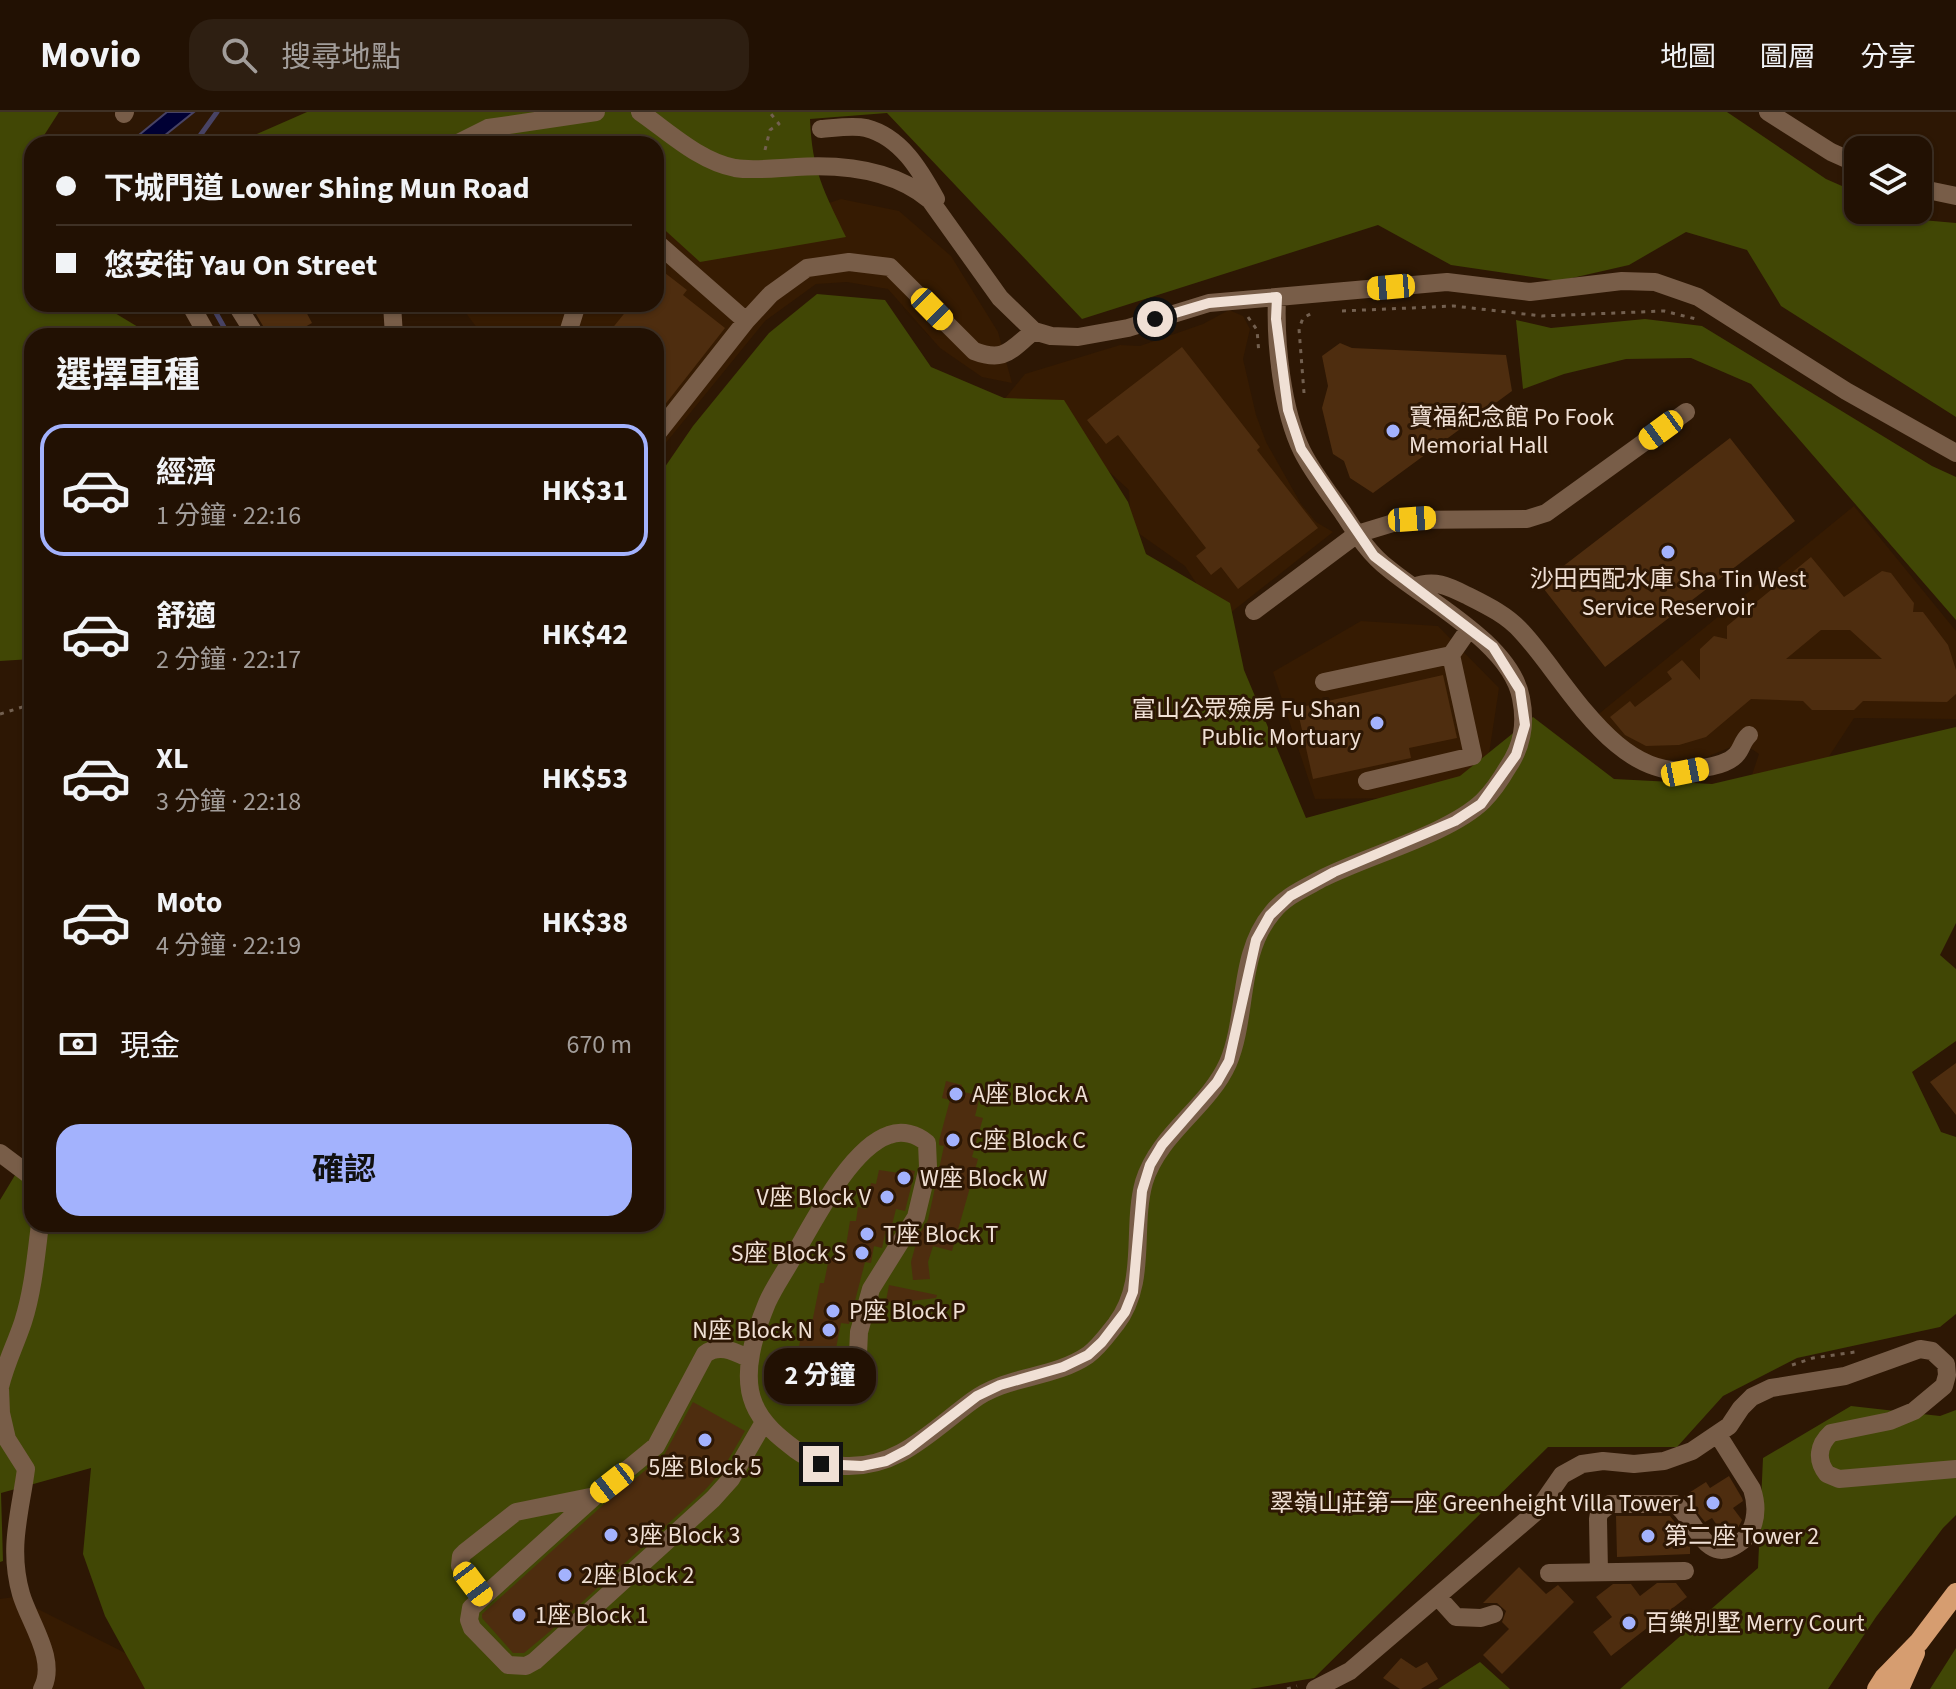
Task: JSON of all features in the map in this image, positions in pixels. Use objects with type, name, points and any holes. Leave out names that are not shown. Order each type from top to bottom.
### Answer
[{"type":"main road","points":[[1877,1689],[1919,1642],[1955,1593]]},
{"type":"main road","points":[[1899,1689],[1919,1642]]},
{"type":"street","points":[[472,136],[488,128],[596,112]]},
{"type":"street","points":[[640,112],[702,156],[734,168],[801,166],[857,169],[893,178],[917,189],[930,200],[1000,298],[1034,331],[1051,336],[1078,337],[1128,328],[1209,303],[1447,282],[1530,292],[1622,281],[1655,282],[1698,297],[1846,391],[1956,453]]},
{"type":"street","points":[[1768,112],[1844,158]]},
{"type":"street","points":[[821,129],[864,127],[892,140],[920,170],[964,246]]},
{"type":"street","points":[[1932,191],[1956,196]]},
{"type":"street","points":[[664,249],[746,321]]},
{"type":"street","points":[[664,425],[746,321],[771,294],[807,268],[849,262],[890,267],[974,351],[992,358],[1007,353],[1034,331]]},
{"type":"street","points":[[858,1354],[864,1310],[871,1289],[916,1217],[930,1153],[927,1143],[920,1136],[905,1133],[888,1135],[868,1147],[833,1187],[768,1301],[750,1359],[750,1389],[764,1422],[783,1440],[821,1464],[862,1466],[886,1461],[907,1450],[977,1396],[1000,1385],[1063,1367],[1088,1355],[1125,1312],[1133,1292],[1142,1191],[1150,1165],[1162,1145],[1217,1082],[1229,1061],[1256,940],[1270,915],[1290,896],[1334,872],[1455,821],[1481,804],[1516,755],[1525,725],[1520,690],[1493,647],[1380,562],[1357,534],[1301,449],[1288,410],[1276,319],[1277,297]]},
{"type":"street","points":[[1254,611],[1357,534],[1403,520],[1527,519],[1546,513],[1686,412]]},
{"type":"street","points":[[1414,587],[1437,583],[1491,607],[1520,629],[1590,721],[1620,748],[1655,766],[1685,772],[1718,765],[1736,756],[1749,735]]},
{"type":"street","points":[[1324,682],[1451,655],[1469,629]]},
{"type":"street","points":[[1367,781],[1473,756],[1451,655]]},
{"type":"street","points":[[0,1153],[24,1171]]},
{"type":"street","points":[[39,1232],[23,1322],[7,1359],[0,1388],[1,1413],[7,1439],[26,1469],[14,1533],[15,1565],[21,1594],[47,1669],[42,1689]]},
{"type":"street","points":[[750,1359],[726,1348],[710,1350],[705,1354],[656,1446],[595,1496],[483,1597],[469,1613],[472,1628],[508,1665],[526,1666],[535,1661],[713,1499],[731,1479],[764,1422]]},
{"type":"street","points":[[1315,1689],[1350,1671],[1438,1597],[1537,1511],[1562,1475],[1582,1464],[1664,1461],[1692,1451],[1729,1426],[1746,1403],[1771,1388],[1845,1376],[1920,1349],[1938,1355],[1952,1369],[1944,1386],[1923,1406],[1890,1421],[1831,1433],[1823,1441],[1819,1459],[1827,1474],[1839,1479],[1956,1469]]},
{"type":"street","points":[[1599,1572],[1598,1519],[1599,1513],[1610,1504],[1675,1504],[1682,1509],[1705,1544],[1713,1548],[1730,1549],[1747,1537],[1755,1519],[1755,1499],[1752,1489],[1718,1435]]},
{"type":"street","points":[[483,1597],[460,1566],[461,1556],[465,1552],[516,1512],[595,1496]]},
{"type":"street","points":[[1549,1573],[1685,1571]]},
{"type":"street","points":[[1438,1597],[1456,1617],[1481,1618],[1494,1614]]},
{"type":"path","points":[[757,168],[770,130],[779,124],[772,112]]},
{"type":"path","points":[[1329,312],[1454,306],[1542,316],[1664,311],[1698,319]]},
{"type":"path","points":[[1304,402],[1299,329],[1303,318],[1313,312]]},
{"type":"path","points":[[0,714],[24,706]]},
{"type":"shaded area","points":[[167,112],[194,112],[164,136],[138,136]]},
{"type":"shaded area","points":[[841,199],[899,211],[951,256],[998,332],[1012,383],[982,377],[940,348],[888,289],[847,282],[816,284],[765,321],[664,445],[664,328],[477,328],[465,312],[664,312],[664,205],[777,220]]},
{"type":"shaded area","points":[[1229,310],[1243,316],[1250,329],[1243,359],[1256,415],[1266,442],[1301,504],[1316,522],[1333,532],[1229,614],[1211,606],[1185,566],[1131,528],[1129,490],[1093,457],[997,408],[1025,374],[1120,345],[1140,346],[1203,324]]},
{"type":"shaded area","points":[[1854,506],[1956,631],[1956,719],[1854,718],[1826,761],[1749,784],[1759,754],[1746,745],[1731,747],[1684,766],[1656,764],[1595,717]]},
{"type":"shaded area","name":"富山公眾殮房 Fu Shan Public Mortuary","points":[[1361,621],[1438,626],[1499,688],[1486,774],[1400,798],[1315,799],[1273,672]]},
{"type":"shaded area","points":[[14,1597],[169,1675],[162,1689],[0,1689],[0,1599]]},
{"type":"green space","points":[[0,112],[59,112],[44,136],[24,136],[24,312],[113,312],[140,328],[24,328],[24,660],[0,661]]},
{"type":"green space","points":[[307,112],[1727,112],[1826,179],[1844,187],[1844,224],[1956,223],[1956,417],[1781,306],[1747,250],[1686,232],[1629,265],[1559,281],[1451,265],[1378,225],[1082,319],[887,113],[810,119],[816,167],[846,237],[700,262],[664,229],[664,136],[253,136]]},
{"type":"green space","points":[[817,294],[885,300],[931,367],[1004,398],[1064,400],[1128,502],[1146,554],[1230,603],[1244,670],[1306,818],[1460,776],[1533,717],[1614,779],[1712,784],[1956,727],[1956,923],[1940,955],[1956,969],[1956,1041],[1912,1072],[1941,1132],[1956,1137],[1956,1314],[1940,1327],[1797,1358],[1723,1396],[1677,1447],[1548,1447],[1314,1678],[1250,1689],[145,1689],[105,1616],[83,1554],[91,1468],[1,1493],[3,1561],[0,1562],[0,1200],[24,1160],[24,1232],[664,1232],[664,468],[693,426],[769,333]]},
{"type":"green space","points":[[1645,319],[1702,326],[1932,466],[1956,477],[1956,620],[1751,384],[1691,358],[1626,359],[1564,374],[1523,389],[1516,320],[1551,328]]},
{"type":"green space","points":[[1851,1406],[1940,1416],[1956,1410],[1956,1515],[1876,1617],[1828,1689],[1620,1689],[1758,1568],[1763,1458]]},
{"type":"green space","points":[[1956,1648],[1956,1689],[1930,1689]]},
{"type":"green space","points":[[1480,1662],[1510,1689],[1438,1689]]},
{"type":"building","points":[[664,272],[687,290],[683,295],[725,328],[664,406],[664,328],[612,328],[626,312],[664,312]]},
{"type":"building","points":[[255,312],[306,312],[312,323],[303,328],[264,328]]},
{"type":"building","name":"寶福紀念館 Po Fook Memorial Hall","points":[[1340,343],[1352,348],[1506,355],[1512,391],[1373,493],[1350,478],[1344,461],[1333,454],[1322,408],[1328,386],[1322,356]]},
{"type":"building","points":[[1182,347],[1318,528],[1238,589],[1221,567],[1211,575],[1196,556],[1206,548],[1118,435],[1106,444],[1087,420]]},
{"type":"building","name":"沙田西配水庫 Sha Tin West Service Reservoir","points":[[1730,438],[1795,521],[1605,667],[1540,584]]},
{"type":"building","points":[[1811,557],[1844,597],[1882,571],[1891,573],[1914,603],[1913,612],[1923,612],[1948,645],[1956,670],[1956,694],[1947,702],[1863,701],[1854,710],[1812,710],[1803,701],[1751,699],[1706,737],[1679,745],[1646,746],[1625,735],[1610,717],[1630,701],[1635,707],[1672,679],[1667,672],[1682,660],[1700,680],[1700,649],[1714,636],[1727,639],[1727,626]],"holes":[[[1821,630],[1850,630],[1882,659],[1786,659]]]},
{"type":"building","name":"富山公眾殮房 Fu Shan Public Mortuary","points":[[1443,675],[1457,738],[1409,748],[1411,758],[1313,779],[1297,708]]},
{"type":"building","points":[[1956,1063],[1956,1115],[1930,1082]]},
{"type":"building","points":[[946,1081],[962,1085],[960,1091],[980,1096],[975,1116],[983,1118],[972,1157],[978,1159],[952,1251],[933,1246],[928,1262],[930,1279],[913,1280],[911,1262],[918,1236],[928,1220],[944,1146],[939,1145],[939,1141],[950,1100],[942,1098]]},
{"type":"building","points":[[900,1168],[915,1171],[905,1211],[896,1209],[892,1225],[887,1224],[882,1248],[874,1246],[871,1263],[865,1262],[849,1324],[841,1323],[833,1363],[825,1361],[821,1378],[794,1372],[804,1321],[812,1323],[829,1258],[834,1259],[837,1244],[846,1246],[850,1221],[856,1221],[858,1207],[866,1209],[871,1183],[876,1184],[879,1170],[899,1173]]},
{"type":"building","points":[[889,1285],[937,1295],[936,1298],[903,1302],[902,1305],[886,1301]]},
{"type":"building","points":[[693,1402],[745,1431],[721,1472],[548,1633],[524,1653],[513,1653],[482,1618],[482,1614],[603,1505],[664,1455]]},
{"type":"building","name":"翠嶺山莊第一座 Greenheight Villa Tower 1","points":[[1729,1476],[1743,1501],[1733,1508],[1742,1520],[1737,1530],[1725,1537],[1712,1518],[1705,1522],[1684,1496],[1706,1482],[1710,1488]]},
{"type":"building","name":"第二座 Tower 2","points":[[1616,1516],[1670,1516],[1690,1542],[1690,1554],[1617,1557]]},
{"type":"building","points":[[1519,1567],[1546,1594],[1558,1585],[1574,1602],[1502,1674],[1483,1655],[1509,1629],[1502,1622],[1506,1611],[1497,1603],[1483,1603]]},
{"type":"building","name":"百樂別墅 Merry Court","points":[[1657,1583],[1676,1583],[1687,1597],[1611,1656],[1593,1632],[1612,1617],[1596,1597],[1613,1584],[1631,1584],[1640,1596]]},
{"type":"building","points":[[1401,1658],[1416,1668],[1427,1662],[1438,1679],[1421,1689],[1400,1689],[1383,1678]]},
{"type":"waterway","points":[[200,136],[217,112]]},
{"type":"waterway","points":[[216,312],[224,328]]},
{"type":"place","name":"寶福紀念館 Po Fook Memorial Hall","points":[[1393,431]]},
{"type":"place","name":"沙田西配水庫 Sha Tin West Service Reservoir","points":[[1668,552]]},
{"type":"place","name":"富山公眾殮房 Fu Shan Public Mortuary","points":[[1377,723]]},
{"type":"place","name":"A座 Block A","points":[[956,1094]]},
{"type":"place","name":"C座 Block C","points":[[953,1140]]},
{"type":"place","name":"W座 Block W","points":[[904,1178]]},
{"type":"place","name":"V座 Block V","points":[[887,1197]]},
{"type":"place","name":"T座 Block T","points":[[867,1234]]},
{"type":"place","name":"S座 Block S","points":[[862,1253]]},
{"type":"place","name":"P座 Block P","points":[[833,1311]]},
{"type":"place","name":"N座 Block N","points":[[829,1330]]},
{"type":"place","name":"5座 Block 5","points":[[705,1440]]},
{"type":"place","name":"翠嶺山莊第一座 Greenheight Villa Tower 1","points":[[1713,1503]]},
{"type":"place","name":"3座 Block 3","points":[[611,1535]]},
{"type":"place","name":"第二座 Tower 2","points":[[1648,1536]]},
{"type":"place","name":"2座 Block 2","points":[[565,1575]]},
{"type":"place","name":"1座 Block 1","points":[[519,1615]]},
{"type":"place","name":"百樂別墅 Merry Court","points":[[1629,1623]]},
{"type":"route","points":[[821,1464],[862,1466],[886,1461],[907,1450],[977,1396],[1000,1385],[1063,1367],[1088,1355],[1102,1342],[1125,1312],[1133,1292],[1142,1191],[1150,1165],[1162,1145],[1217,1082],[1229,1061],[1256,940],[1270,915],[1290,896],[1334,872],[1455,821],[1481,804],[1516,755],[1525,725],[1520,690],[1493,647],[1387,569],[1374,556],[1301,449],[1288,410],[1276,319],[1277,297],[1209,303],[1155,319]]}]
